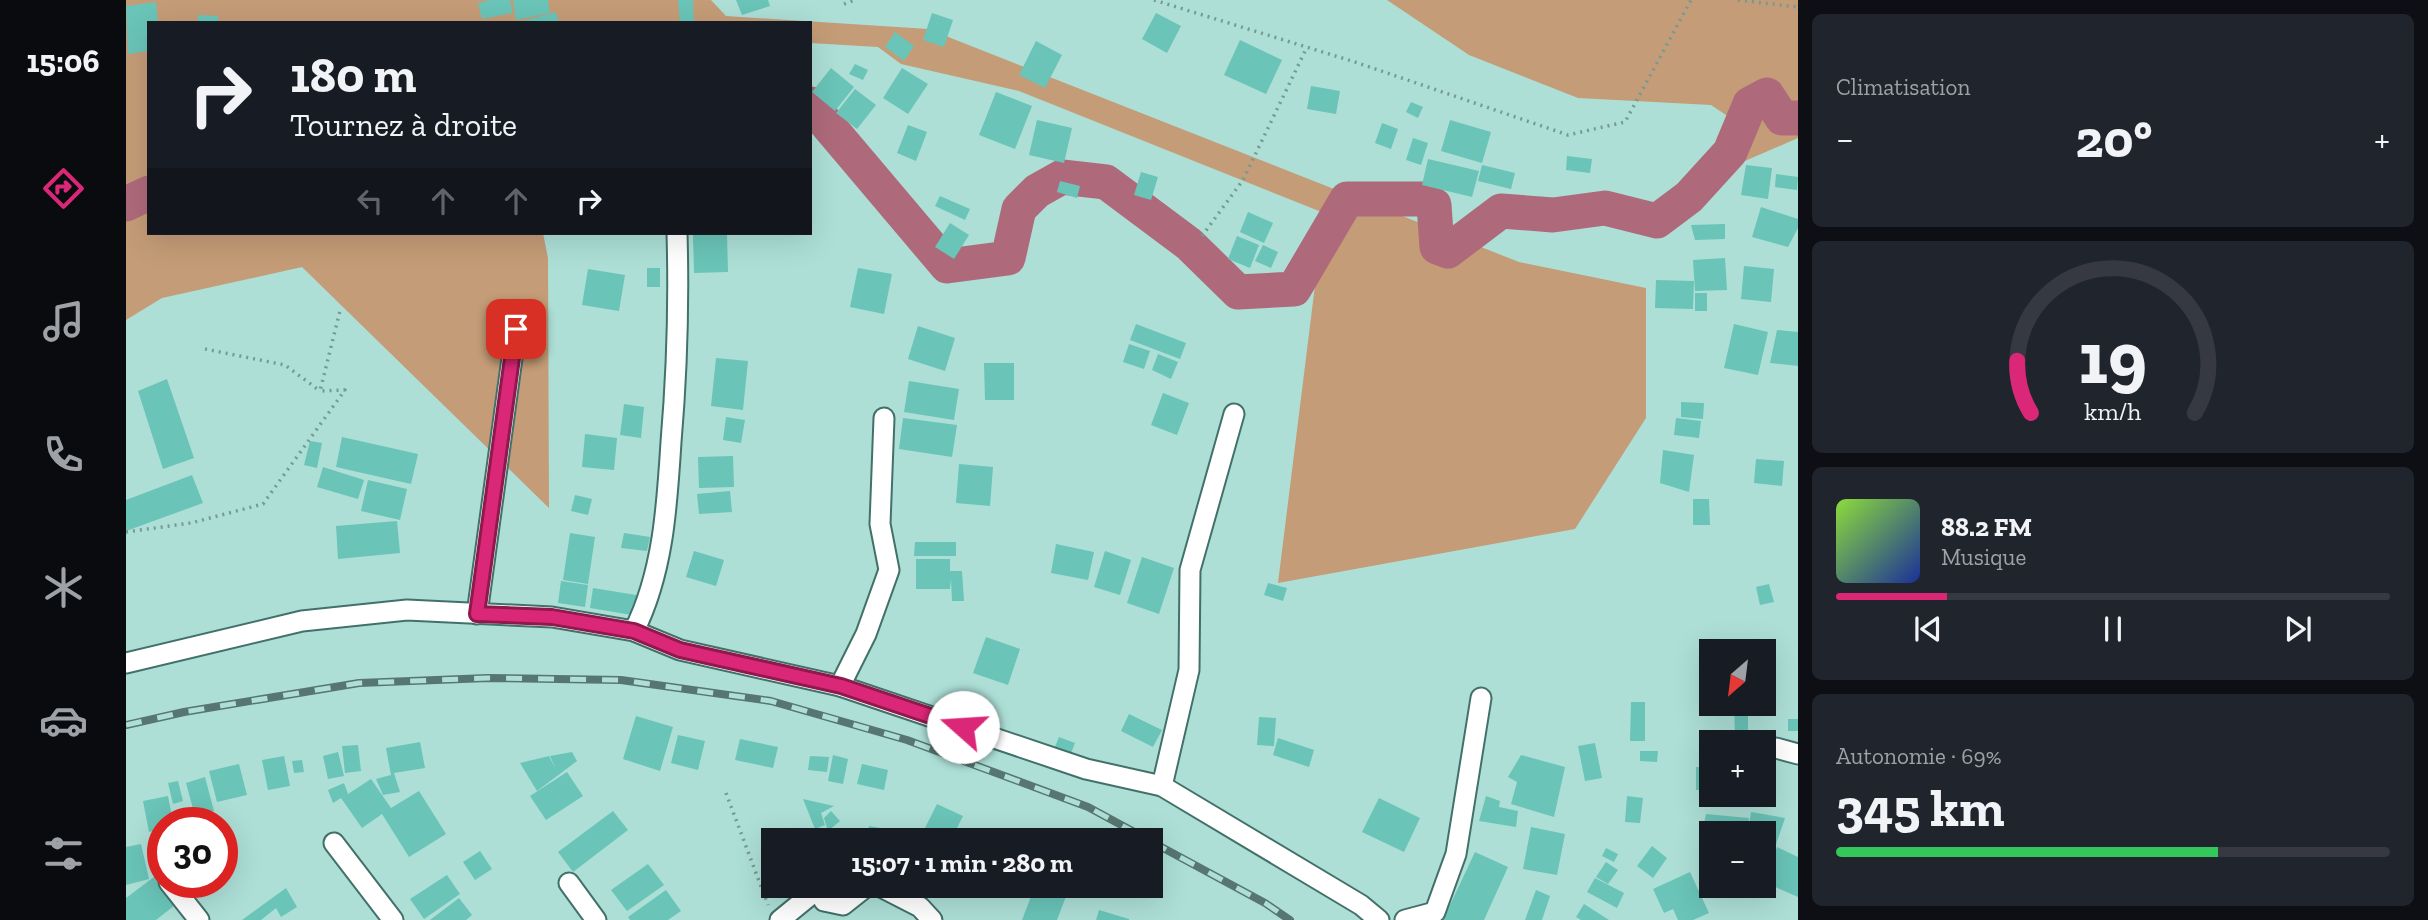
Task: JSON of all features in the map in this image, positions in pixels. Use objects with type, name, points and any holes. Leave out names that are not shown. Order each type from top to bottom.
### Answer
[{"type":"street","points":[[634,631],[648,602],[661,545],[679,336],[677,235]]},
{"type":"street","points":[[477,614],[516,329]]},
{"type":"street","points":[[1162,786],[1189,670],[1190,570],[1234,414]]},
{"type":"street","points":[[841,686],[866,634],[889,570],[880,524],[884,418]]},
{"type":"street","points":[[126,663],[302,621],[407,610],[552,617],[634,631],[680,650],[841,686],[1086,769],[1162,786],[1361,905],[1379,920]]},
{"type":"street","points":[[1405,920],[1435,912],[1456,854],[1481,698]]},
{"type":"street","points":[[1776,748],[1798,754]]},
{"type":"street","points":[[334,844],[393,920]]},
{"type":"street","points":[[569,883],[596,920]]},
{"type":"street","points":[[182,898],[199,920]]},
{"type":"street","points":[[775,914],[801,898]]},
{"type":"street","points":[[823,898],[824,901],[843,905],[852,898]]},
{"type":"street","points":[[904,898],[920,906],[932,920]]},
{"type":"path","points":[[844,4],[855,0]]},
{"type":"path","points":[[1154,0],[1307,47],[1568,135],[1625,122],[1691,0]]},
{"type":"path","points":[[1738,0],[1798,7]]},
{"type":"path","points":[[1202,236],[1243,180],[1307,47]]},
{"type":"path","points":[[320,391],[340,311]]},
{"type":"path","points":[[126,533],[191,523],[263,504],[345,390],[320,391],[285,365],[205,349]]},
{"type":"path","points":[[726,793],[775,914]]},
{"type":"shaded area","points":[[126,0],[711,0],[726,16],[804,21],[147,21],[147,235],[543,235],[548,258],[549,508],[302,267],[162,298],[126,320]]},
{"type":"shaded area","points":[[1387,0],[1798,0],[1798,138],[1738,164],[1741,125],[1711,105],[1578,98],[1469,55]]},
{"type":"shaded area","points":[[812,22],[928,29],[1519,262],[1646,288],[1646,418],[1575,529],[1278,583],[1324,213],[1019,91],[901,64],[878,47],[812,43]]},
{"type":"building","points":[[510,0],[513,13],[482,19],[478,3]]},
{"type":"building","points":[[513,0],[548,0],[550,13],[516,20]]},
{"type":"building","points":[[678,0],[693,0],[694,21],[680,21]]},
{"type":"building","points":[[736,0],[768,0],[770,6],[742,15]]},
{"type":"building","points":[[156,2],[158,21],[147,21],[147,51],[128,54],[126,6]]},
{"type":"building","points":[[556,12],[558,21],[523,21]]},
{"type":"building","points":[[932,13],[953,20],[944,47],[923,40]]},
{"type":"building","points":[[1156,13],[1181,26],[1167,53],[1142,39]]},
{"type":"building","points":[[198,15],[218,16],[218,21],[198,21]]},
{"type":"building","points":[[895,32],[914,46],[904,61],[885,47]]},
{"type":"building","points":[[1240,40],[1282,60],[1266,94],[1224,75]]},
{"type":"building","points":[[1036,41],[1062,55],[1045,88],[1019,75]]},
{"type":"building","points":[[855,64],[868,70],[863,80],[849,74]]},
{"type":"building","points":[[831,68],[854,87],[835,111],[812,92]]},
{"type":"building","points":[[902,68],[928,84],[908,114],[883,98]]},
{"type":"building","points":[[1311,86],[1340,91],[1336,114],[1307,109]]},
{"type":"building","points":[[855,89],[876,105],[857,129],[836,113]]},
{"type":"building","points":[[996,92],[1032,106],[1015,149],[979,135]]},
{"type":"building","points":[[1411,102],[1423,107],[1418,118],[1406,112]]},
{"type":"building","points":[[1037,120],[1072,128],[1064,163],[1029,155]]},
{"type":"building","points":[[1450,120],[1491,132],[1482,163],[1441,151]]},
{"type":"building","points":[[1382,123],[1398,129],[1391,149],[1375,143]]},
{"type":"building","points":[[908,125],[927,132],[916,161],[897,153]]},
{"type":"building","points":[[1413,138],[1428,143],[1421,165],[1406,160]]},
{"type":"building","points":[[1567,156],[1592,159],[1590,173],[1566,170]]},
{"type":"building","points":[[1428,159],[1479,171],[1472,197],[1422,185]]},
{"type":"building","points":[[1482,165],[1515,173],[1511,189],[1478,181]]},
{"type":"building","points":[[1746,165],[1772,168],[1768,199],[1741,195]]},
{"type":"building","points":[[1141,172],[1158,177],[1151,200],[1134,195]]},
{"type":"building","points":[[1776,174],[1798,177],[1797,190],[1775,187]]},
{"type":"building","points":[[1060,181],[1080,186],[1077,198],[1057,192]]},
{"type":"building","points":[[940,196],[970,209],[965,220],[935,206]]},
{"type":"building","points":[[1761,207],[1798,219],[1798,228],[1788,247],[1752,237]]},
{"type":"building","points":[[1248,212],[1273,223],[1264,243],[1240,232]]},
{"type":"building","points":[[950,223],[969,235],[954,259],[935,247]]},
{"type":"building","points":[[1725,224],[1725,239],[1695,240],[1691,225]]},
{"type":"building","points":[[693,235],[727,235],[728,272],[694,273]]},
{"type":"building","points":[[1237,236],[1259,245],[1250,268],[1228,259]]},
{"type":"building","points":[[1263,245],[1278,252],[1271,268],[1255,261]]},
{"type":"building","points":[[1725,258],[1727,290],[1695,291],[1693,260]]},
{"type":"building","points":[[1744,266],[1774,269],[1771,302],[1741,299]]},
{"type":"building","points":[[647,268],[660,268],[660,287],[647,287]]},
{"type":"building","points":[[858,268],[892,274],[884,314],[850,307]]},
{"type":"building","points":[[588,269],[625,275],[619,311],[582,305]]},
{"type":"building","points":[[1656,280],[1694,281],[1693,309],[1655,308]]},
{"type":"building","points":[[1695,293],[1707,293],[1707,311],[1695,311]]},
{"type":"building","points":[[1136,324],[1186,343],[1180,359],[1130,340]]},
{"type":"building","points":[[1734,324],[1768,332],[1758,375],[1724,368]]},
{"type":"building","points":[[918,326],[955,338],[945,371],[908,359]]},
{"type":"building","points":[[1777,330],[1798,332],[1798,366],[1770,363]]},
{"type":"building","points":[[1129,344],[1150,351],[1144,369],[1123,362]]},
{"type":"building","points":[[1158,354],[1178,362],[1171,379],[1152,370]]},
{"type":"building","points":[[716,358],[748,361],[743,410],[711,406]]},
{"type":"building","points":[[984,363],[1014,363],[1014,400],[985,400]]},
{"type":"building","points":[[167,379],[194,458],[163,469],[138,391]]},
{"type":"building","points":[[909,381],[959,389],[954,420],[904,412]]},
{"type":"building","points":[[1163,393],[1189,403],[1177,435],[1151,425]]},
{"type":"building","points":[[1681,402],[1704,403],[1703,419],[1681,417]]},
{"type":"building","points":[[624,404],[644,407],[641,438],[620,435]]},
{"type":"building","points":[[726,417],[745,420],[741,443],[723,440]]},
{"type":"building","points":[[903,418],[957,425],[952,457],[899,449]]},
{"type":"building","points":[[1676,418],[1701,421],[1699,438],[1674,435]]},
{"type":"building","points":[[585,434],[617,438],[614,470],[582,467]]},
{"type":"building","points":[[342,437],[418,454],[411,484],[336,467]]},
{"type":"building","points":[[310,441],[322,443],[317,468],[304,465]]},
{"type":"building","points":[[1663,450],[1694,455],[1689,492],[1660,483]]},
{"type":"building","points":[[733,456],[734,487],[699,488],[698,457]]},
{"type":"building","points":[[1756,459],[1784,461],[1782,486],[1754,483]]},
{"type":"building","points":[[959,464],[993,467],[990,506],[956,503]]},
{"type":"building","points":[[323,467],[364,480],[358,499],[317,487]]},
{"type":"building","points":[[192,475],[203,503],[126,531],[126,500]]},
{"type":"building","points":[[368,480],[407,489],[400,520],[361,511]]},
{"type":"building","points":[[730,491],[732,512],[699,514],[697,494]]},
{"type":"building","points":[[575,495],[592,499],[588,515],[571,511]]},
{"type":"building","points":[[1693,499],[1709,499],[1710,525],[1693,525]]},
{"type":"building","points":[[397,521],[400,553],[338,559],[336,526]]},
{"type":"building","points":[[570,533],[595,537],[588,584],[563,580]]},
{"type":"building","points":[[624,533],[650,537],[647,551],[621,548]]},
{"type":"building","points":[[915,542],[956,542],[956,556],[914,556]]},
{"type":"building","points":[[1056,544],[1094,552],[1088,580],[1051,573]]},
{"type":"building","points":[[694,551],[724,560],[716,586],[686,577]]},
{"type":"building","points":[[1105,551],[1131,560],[1120,595],[1094,587]]},
{"type":"building","points":[[1142,557],[1174,568],[1159,614],[1127,603]]},
{"type":"building","points":[[916,559],[950,559],[950,571],[962,571],[964,601],[952,601],[951,579],[950,589],[916,589]]},
{"type":"building","points":[[561,581],[588,585],[585,607],[558,603]]},
{"type":"building","points":[[1268,583],[1287,588],[1283,601],[1264,595]]},
{"type":"building","points":[[1769,584],[1774,602],[1760,605],[1756,587]]},
{"type":"building","points":[[593,588],[642,596],[638,616],[590,608]]},
{"type":"building","points":[[986,637],[1020,649],[1008,685],[973,673]]},
{"type":"building","points":[[1631,702],[1645,702],[1645,741],[1630,741]]},
{"type":"building","points":[[1129,714],[1162,730],[1153,747],[1121,731]]},
{"type":"building","points":[[636,716],[673,727],[660,771],[623,759]]},
{"type":"building","points":[[1734,716],[1748,716],[1748,730],[1735,730]]},
{"type":"building","points":[[1259,717],[1276,718],[1274,746],[1257,745]]},
{"type":"building","points":[[1788,719],[1798,719],[1798,731],[1788,731]]},
{"type":"building","points":[[678,735],[705,741],[698,770],[671,763]]},
{"type":"building","points":[[1059,737],[1075,743],[1070,756],[1054,749]]},
{"type":"building","points":[[1278,738],[1314,750],[1309,767],[1273,755]]},
{"type":"building","points":[[740,739],[778,747],[773,768],[735,760]]},
{"type":"building","points":[[420,742],[425,768],[394,773],[400,792],[383,795],[376,779],[391,775],[386,748]]},
{"type":"building","points":[[1595,743],[1602,778],[1585,781],[1578,746]]},
{"type":"building","points":[[358,745],[361,771],[345,773],[342,746]]},
{"type":"building","points":[[1640,751],[1658,751],[1657,762],[1640,761]]},
{"type":"building","points":[[338,752],[344,776],[328,779],[323,756]]},
{"type":"building","points":[[572,752],[577,761],[537,791],[520,763],[549,756],[556,770],[550,756]]},
{"type":"building","points":[[833,755],[848,759],[843,784],[828,781]]},
{"type":"building","points":[[1521,755],[1565,767],[1554,817],[1511,804],[1517,782],[1508,777]]},
{"type":"building","points":[[284,756],[290,786],[268,790],[262,760]]},
{"type":"building","points":[[810,756],[829,757],[827,772],[808,770]]},
{"type":"building","points":[[302,760],[304,772],[294,773],[292,761]]},
{"type":"building","points":[[239,764],[247,795],[217,802],[209,771]]},
{"type":"building","points":[[862,764],[888,770],[884,790],[857,784]]},
{"type":"building","points":[[1696,767],[1699,767],[1699,790],[1696,790]]},
{"type":"building","points":[[567,772],[583,796],[546,820],[530,796]]},
{"type":"building","points":[[205,777],[213,807],[193,807],[186,783]]},
{"type":"building","points":[[371,779],[391,808],[419,791],[446,834],[409,857],[382,814],[362,828],[341,798],[333,803],[328,790],[344,783],[348,794]]},
{"type":"building","points":[[178,781],[183,801],[173,804],[168,783]]},
{"type":"building","points":[[168,796],[170,807],[147,807],[147,822],[143,801]]},
{"type":"building","points":[[1486,796],[1500,801],[1499,807],[1518,811],[1516,827],[1479,821]]},
{"type":"building","points":[[1627,796],[1643,798],[1640,823],[1625,822]]},
{"type":"building","points":[[1379,798],[1420,818],[1404,852],[1362,832]]},
{"type":"building","points":[[803,799],[834,806],[821,813],[825,825],[815,828]]},
{"type":"building","points":[[937,804],[963,816],[957,828],[925,828]]},
{"type":"building","points":[[613,811],[628,830],[573,872],[558,852]]},
{"type":"building","points":[[831,811],[840,821],[832,828],[827,828],[824,818]]},
{"type":"building","points":[[1751,812],[1785,818],[1776,844],[1776,821],[1750,821]]},
{"type":"building","points":[[1706,814],[1749,818],[1748,821],[1705,821]]},
{"type":"building","points":[[1531,827],[1565,834],[1557,875],[1523,869]]},
{"type":"building","points":[[141,844],[147,880],[126,885],[126,847]]},
{"type":"building","points":[[1652,846],[1667,858],[1653,878],[1637,866]]},
{"type":"building","points":[[1777,847],[1798,857],[1798,897],[1776,887]]},
{"type":"building","points":[[1606,848],[1618,854],[1614,862],[1602,856]]},
{"type":"building","points":[[480,851],[492,869],[475,880],[463,862]]},
{"type":"building","points":[[1475,852],[1508,867],[1484,920],[1443,920]]},
{"type":"building","points":[[1606,862],[1618,870],[1608,884],[1596,877]]},
{"type":"building","points":[[648,864],[664,885],[627,911],[611,890]]},
{"type":"building","points":[[1690,872],[1699,891],[1699,898],[1702,898],[1709,913],[1693,920],[1678,920],[1673,909],[1664,913],[1653,889]]},
{"type":"building","points":[[447,875],[460,894],[424,919],[410,899]]},
{"type":"building","points":[[1595,878],[1624,893],[1617,908],[1587,892]]},
{"type":"building","points":[[147,882],[147,898],[176,898],[179,902],[156,920],[126,920],[126,898]]},
{"type":"building","points":[[286,888],[297,907],[281,917],[276,908],[261,920],[242,920]]},
{"type":"building","points":[[666,890],[681,911],[668,920],[630,920],[628,917]]},
{"type":"building","points":[[1536,890],[1550,896],[1542,920],[1525,920]]},
{"type":"building","points":[[459,898],[472,915],[466,920],[430,920]]},
{"type":"building","points":[[1030,898],[1065,898],[1057,920],[1022,920]]},
{"type":"building","points":[[1584,904],[1609,920],[1581,920],[1576,917]]},
{"type":"building","points":[[1099,910],[1129,919],[1129,920],[1096,920]]},
{"type":"waterway","points":[[812,106],[947,266],[1008,258],[1019,209],[1037,191],[1062,177],[1106,182],[1189,244],[1238,292],[1294,289],[1347,199],[1424,199],[1434,205],[1437,247],[1448,251],[1501,211],[1553,215],[1605,208],[1657,221],[1689,197],[1730,152],[1750,104],[1767,95],[1782,118],[1798,118]]},
{"type":"waterway","points":[[126,204],[147,194]]},
{"type":"railway","points":[[126,725],[184,712],[359,683],[488,678],[621,680],[771,701],[907,740],[1088,807],[1127,828]]},
{"type":"railway","points":[[1163,848],[1265,903],[1290,920]]},
{"type":"route","points":[[516,329],[477,614],[552,617],[634,631],[680,650],[841,686],[963,727]]}]
